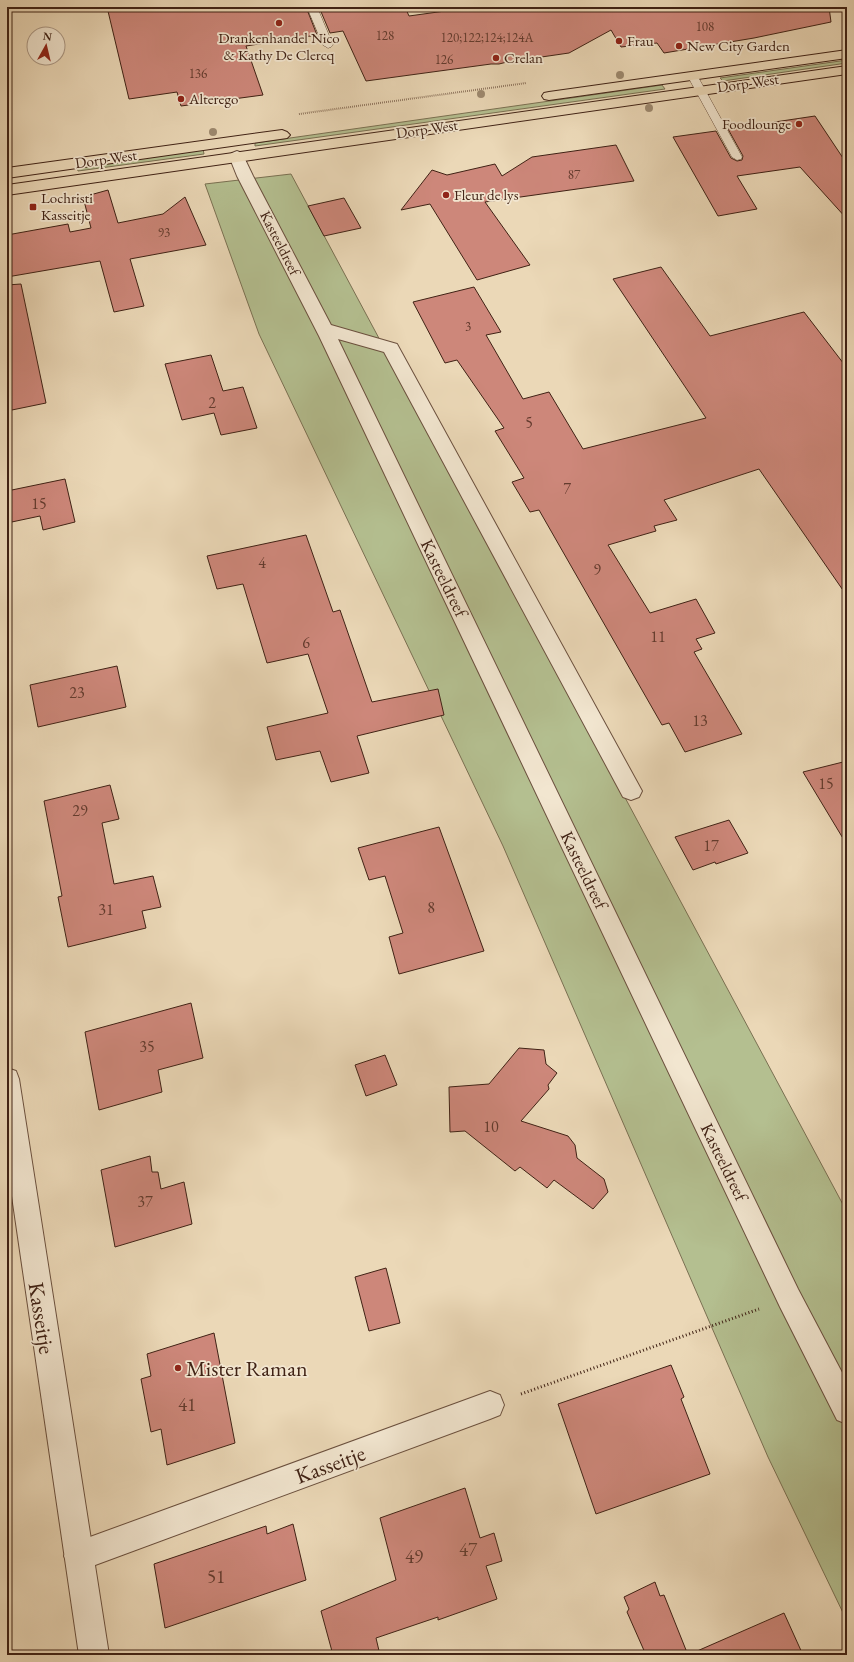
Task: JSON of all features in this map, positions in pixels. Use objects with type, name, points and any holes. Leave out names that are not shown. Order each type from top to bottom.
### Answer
[{"type":"main road","name":"Dorp-West","points":[[535,98],[847,54]]},
{"type":"main road","name":"Dorp-West","points":[[7,190],[847,70]]},
{"type":"main road","name":"Dorp-West","points":[[7,173],[299,132]]},
{"type":"street","name":"Kasteeldreef","points":[[237,156],[245,176],[324,329],[789,1298],[847,1410]]},
{"type":"street","points":[[324,329],[392,348],[631,791]]},
{"type":"street","name":"Kasseitje","points":[[7,1079],[94,1655]]},
{"type":"street","name":"Kasseitje","points":[[79,1556],[490,1405]]},
{"type":"lane","points":[[312,7],[328,44]]},
{"type":"lane","points":[[692,75],[737,157]]},
{"type":"path","points":[[293,115],[532,82]]},
{"type":"path","points":[[490,1405],[789,1298]]},
{"type":"green space","points":[[847,60],[847,63],[723,81],[720,78]]},
{"type":"green space","points":[[662,85],[665,89],[255,146],[255,143]]},
{"type":"green space","points":[[203,149],[204,154],[78,171],[77,167]]},
{"type":"green space","points":[[291,174],[847,1212],[847,1621],[768,1457],[503,846],[259,334],[205,184]]},
{"type":"building","points":[[107,7],[306,7],[317,35],[246,46],[263,95],[181,106],[177,92],[129,99]]},
{"type":"building","points":[[319,7],[405,7],[409,16],[474,7],[829,7],[831,22],[754,38],[664,53],[657,43],[621,47],[611,30],[569,53],[499,64],[366,81],[343,31],[330,33]]},
{"type":"building","points":[[815,116],[847,164],[847,219],[800,167],[737,176],[757,209],[718,216],[673,137],[716,131],[731,158],[737,161],[742,160],[743,156],[728,129]]},
{"type":"building","points":[[616,145],[634,181],[485,202],[530,265],[477,280],[430,204],[401,210],[432,170],[447,175],[495,164],[502,176],[532,157]]},
{"type":"building","points":[[108,190],[118,223],[163,214],[185,197],[206,245],[130,259],[144,306],[114,312],[100,261],[7,277],[7,235],[68,224],[70,232],[91,228],[83,197]]},
{"type":"building","points":[[344,198],[361,228],[324,236],[308,206]]},
{"type":"building","points":[[661,267],[710,336],[804,312],[847,368],[847,596],[759,469],[664,500],[677,520],[654,526],[656,531],[608,545],[650,613],[696,599],[715,633],[696,639],[702,649],[694,652],[742,734],[685,752],[669,723],[662,725],[539,510],[530,512],[512,482],[524,478],[495,431],[504,428],[457,360],[445,363],[413,302],[474,287],[501,332],[486,335],[523,399],[549,392],[583,449],[706,418],[613,279]]},
{"type":"building","points":[[21,284],[46,403],[7,411],[7,285]]},
{"type":"building","points":[[211,355],[223,391],[243,387],[257,428],[221,435],[214,413],[182,420],[165,364]]},
{"type":"building","points":[[65,479],[75,522],[43,530],[40,516],[7,523],[7,491]]},
{"type":"building","points":[[306,535],[333,612],[340,610],[372,702],[438,689],[444,715],[357,736],[369,773],[331,782],[320,751],[276,760],[267,727],[328,713],[308,654],[267,663],[243,584],[217,589],[207,556]]},
{"type":"building","points":[[117,666],[126,707],[38,727],[30,685]]},
{"type":"building","points":[[847,761],[847,845],[803,772]]},
{"type":"building","points":[[110,785],[119,819],[102,823],[114,884],[153,876],[161,907],[142,911],[146,928],[68,947],[58,897],[62,896],[44,801]]},
{"type":"building","points":[[729,820],[748,853],[693,870],[675,837]]},
{"type":"building","points":[[439,827],[484,951],[399,974],[389,937],[403,933],[385,876],[369,880],[358,848]]},
{"type":"building","points":[[191,1003],[203,1058],[158,1070],[162,1092],[99,1110],[85,1032]]},
{"type":"building","points":[[519,1048],[544,1050],[546,1064],[557,1073],[548,1085],[549,1089],[521,1121],[568,1136],[575,1145],[577,1158],[604,1179],[608,1192],[593,1209],[554,1180],[547,1188],[520,1167],[515,1171],[465,1131],[450,1132],[449,1087],[489,1084]]},
{"type":"building","points":[[385,1055],[397,1085],[366,1096],[355,1065]]},
{"type":"building","points":[[150,1156],[152,1172],[158,1172],[161,1189],[184,1182],[192,1224],[115,1247],[101,1170]]},
{"type":"building","points":[[386,1268],[400,1323],[369,1331],[355,1277]]},
{"type":"building","points":[[214,1333],[235,1443],[167,1465],[161,1429],[151,1432],[141,1379],[151,1376],[147,1354]]},
{"type":"building","points":[[671,1365],[684,1397],[681,1399],[710,1474],[596,1514],[558,1404]]},
{"type":"building","points":[[465,1488],[480,1538],[494,1533],[502,1561],[486,1566],[497,1599],[438,1620],[438,1617],[376,1638],[380,1655],[333,1655],[321,1611],[396,1580],[380,1518]]},
{"type":"building","points":[[293,1524],[306,1580],[165,1628],[154,1564],[266,1526],[267,1534]]},
{"type":"building","points":[[655,1582],[660,1596],[664,1595],[688,1655],[646,1655],[627,1612],[629,1609],[624,1597]]},
{"type":"building","points":[[784,1613],[803,1655],[688,1655]]},
{"type":"place","name":"Drankenhandel Nico & Kathy De Clercq","points":[[279,23]]},
{"type":"place","name":"Frau","points":[[619,41]]},
{"type":"place","name":"New City Garden","points":[[679,46]]},
{"type":"place","name":"Crelan","points":[[496,58]]},
{"type":"place","name":"Alterego","points":[[181,99]]},
{"type":"place","name":"Foodlounge","points":[[799,124]]},
{"type":"place","name":"Fleur de lys","points":[[446,195]]},
{"type":"place","name":"Lochristi Kasseitje","points":[[33,207]]},
{"type":"place","name":"Mister Raman","points":[[178,1368]]}]
